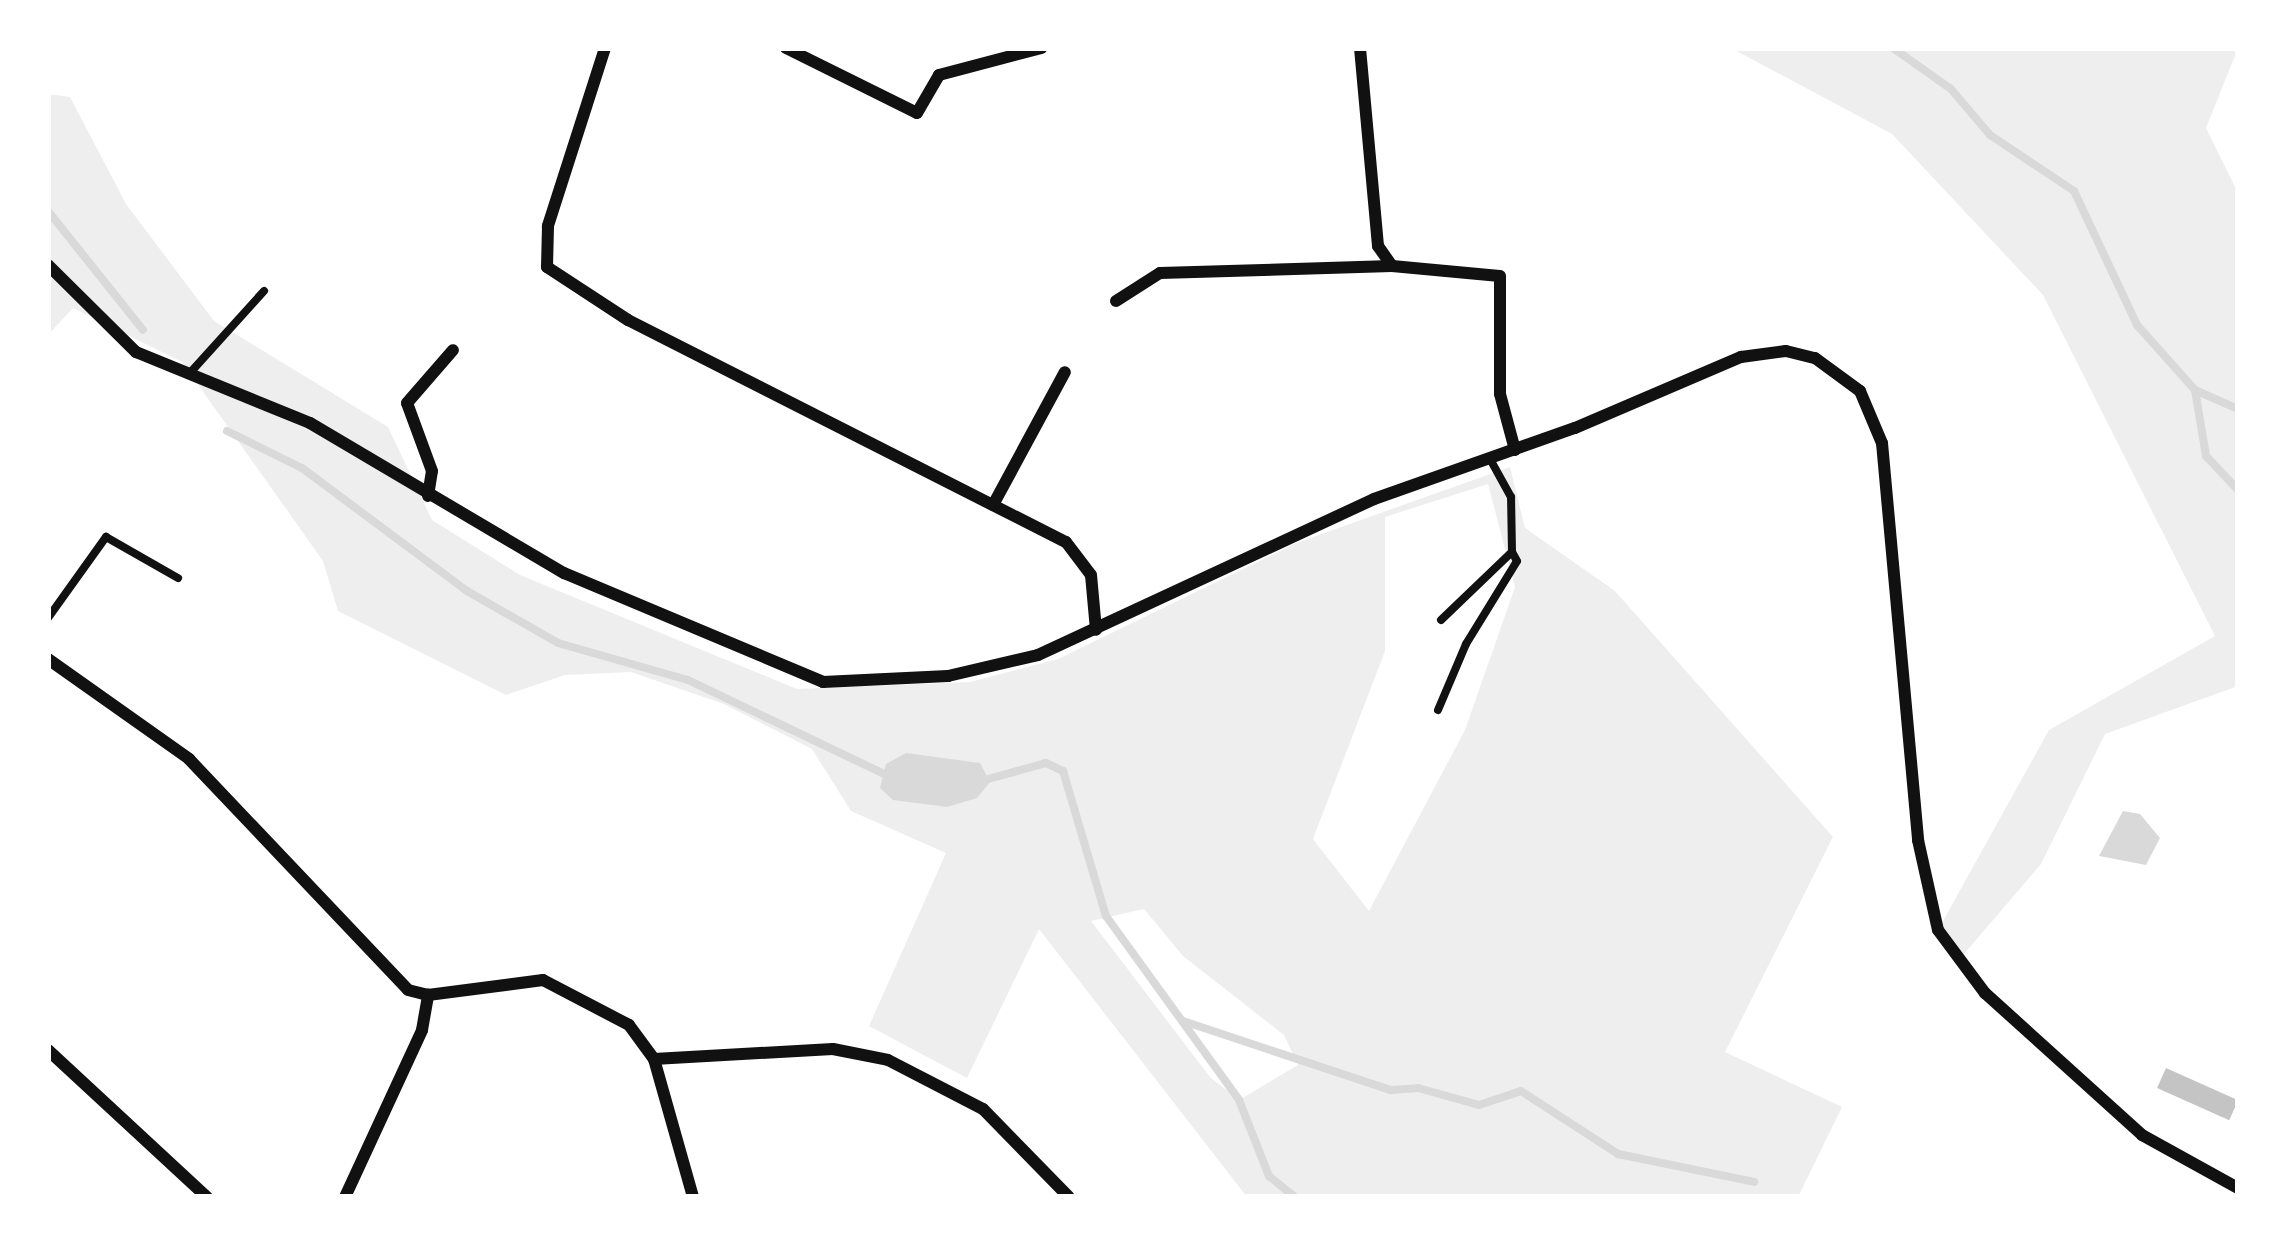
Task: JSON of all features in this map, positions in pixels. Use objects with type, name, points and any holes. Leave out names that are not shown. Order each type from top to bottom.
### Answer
[{"type":"street","points":[[604,48],[548,226],[547,267],[628,320],[1077,551],[1097,594],[1096,630]]},
{"type":"street","points":[[786,48],[917,113],[938,75],[1041,48]]},
{"type":"street","points":[[1360,48],[1378,246],[1392,266]]},
{"type":"street","points":[[48,265],[93,317],[136,352],[310,423],[564,573],[810,681],[965,674],[1096,630],[1347,510],[1514,450],[1756,353],[1802,354],[1850,380],[1882,443],[1918,840],[1938,930],[1985,993],[2142,1135],[2238,1188]]},
{"type":"street","points":[[1116,301],[1160,273],[1392,266],[1504,280],[1500,394],[1514,450]]},
{"type":"street","points":[[428,496],[431,471],[406,404],[452,350]]},
{"type":"street","points":[[993,506],[1065,372]]},
{"type":"street","points":[[48,658],[164,737],[388,973],[428,995],[554,983],[619,1017],[654,1059],[693,1197]]},
{"type":"street","points":[[345,1197],[422,1030],[428,995]]},
{"type":"street","points":[[654,1059],[832,1049],[888,1060],[982,1109],[1069,1197]]},
{"type":"street","points":[[48,1050],[207,1197]]},
{"type":"lane","points":[[189,374],[264,291]]},
{"type":"lane","points":[[1438,710],[1466,644],[1517,561],[1512,552],[1510,497],[1490,459]]},
{"type":"lane","points":[[48,618],[106,537],[178,578]]},
{"type":"lane","points":[[1441,620],[1512,552]]},
{"type":"shaded area","points":[[1731,48],[2238,48],[2206,128],[2238,193],[2238,686],[2105,734],[2041,864],[1958,961],[1938,930],[2049,730],[2215,636],[2043,295],[1892,134]]},
{"type":"shaded area","points":[[48,94],[70,97],[126,204],[214,321],[388,427],[432,520],[520,575],[797,689],[970,682],[1058,659],[1299,542],[1510,467],[1525,528],[1615,591],[1833,837],[1725,1052],[1842,1107],[1798,1197],[1247,1197],[1039,929],[967,1078],[869,1026],[946,853],[851,811],[812,749],[724,704],[631,672],[565,675],[506,695],[338,611],[323,561],[182,362],[73,308],[48,335]],"holes":[[[1488,484],[1515,587],[1465,730],[1369,911],[1313,839],[1385,651],[1385,517]],[[1144,909],[1183,956],[1284,1035],[1298,1065],[1239,1100],[1210,1077],[1091,921]]]},
{"type":"shaded area","points":[[906,753],[980,763],[990,782],[977,798],[947,807],[893,800],[880,788],[886,764]]},
{"type":"shaded area","points":[[2123,811],[2140,814],[2160,838],[2146,865],[2099,856]]},
{"type":"building","points":[[2166,1068],[2238,1100],[2229,1120],[2157,1088]]},
{"type":"waterway","points":[[1893,48],[1951,89],[1990,135],[2074,191],[2137,325],[2195,390],[2206,456],[2238,490]]},
{"type":"waterway","points":[[48,211],[143,330]]},
{"type":"waterway","points":[[2195,390],[2238,409]]},
{"type":"waterway","points":[[227,431],[302,468],[467,591],[558,643],[688,680],[888,776]]},
{"type":"waterway","points":[[981,781],[1046,763],[1063,771],[1106,916],[1239,1100],[1269,1176],[1295,1197]]},
{"type":"waterway","points":[[1183,1021],[1391,1090],[1418,1088],[1479,1105],[1521,1091],[1618,1154],[1754,1182]]}]
